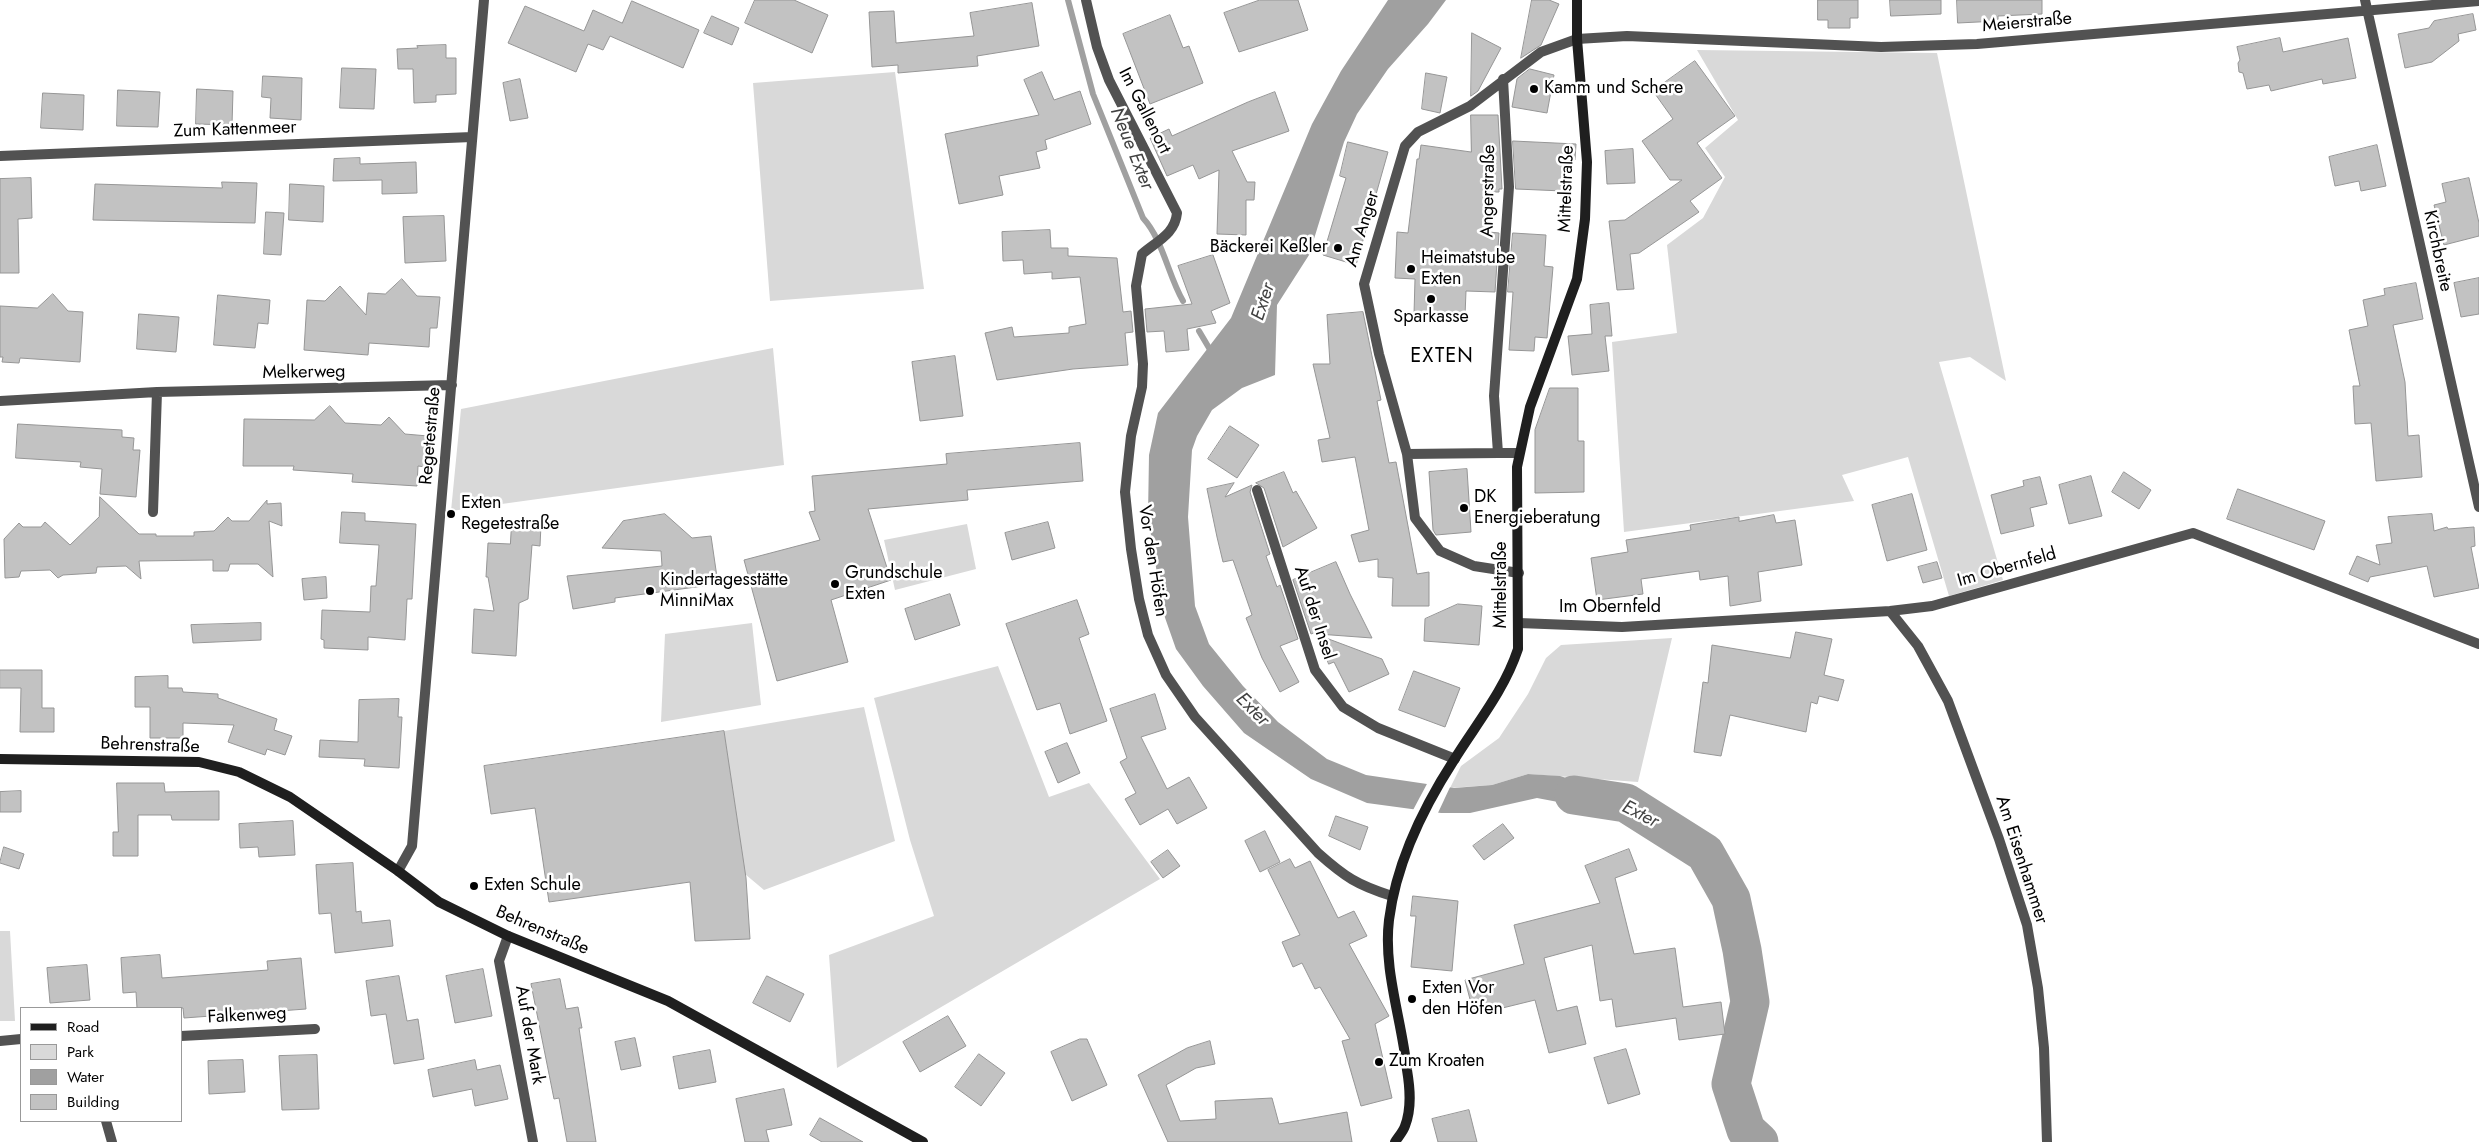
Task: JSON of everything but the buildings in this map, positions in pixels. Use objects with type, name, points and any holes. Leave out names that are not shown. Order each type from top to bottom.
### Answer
[{"type":"main road","name":"Mittelstraße","points":[[1395,1142],[1405,1126],[1411,1098],[1404,1040],[1392,986],[1387,937],[1392,896],[1402,864],[1420,823],[1453,761],[1489,710],[1511,670],[1518,649],[1517,467],[1519,453],[1530,406],[1577,279],[1585,218],[1587,162],[1576,39],[1576,0]]},
{"type":"main road","name":"Behrenstraße","points":[[0,759],[199,762],[239,772],[290,798],[398,871],[439,902],[508,936],[668,1001],[922,1142]]},
{"type":"street","name":"Regetestraße","points":[[398,871],[412,846],[484,0]]},
{"type":"street","name":"Im Gallenort","points":[[1086,0],[1097,48],[1109,80],[1177,213],[1176,224],[1167,235]]},
{"type":"street","name":"Meierstraße","points":[[1576,39],[1627,36],[1881,48],[1968,45],[2366,5],[2479,1]]},
{"type":"street","name":"Kirchbreite","points":[[2366,5],[2479,508]]},
{"type":"street","name":"Am Anger","points":[[1519,573],[1474,566],[1440,551],[1415,518],[1407,454],[1379,354],[1364,284],[1405,146],[1418,132],[1470,106],[1503,79],[1541,52],[1576,39]]},
{"type":"street","name":"Angerstraße","points":[[1498,453],[1494,396],[1509,187],[1503,79]]},
{"type":"street","name":"Zum Kattenmeer","points":[[0,156],[472,137]]},
{"type":"street","name":"Vor den Höfen","points":[[1167,235],[1142,254],[1139,264],[1136,286],[1143,364],[1142,387],[1131,436],[1125,492],[1132,557],[1148,635],[1166,675],[1195,718],[1318,853],[1340,872],[1362,886],[1392,896]]},
{"type":"street","name":"Melkerweg","points":[[0,401],[157,392],[452,385]]},
{"type":"street","points":[[153,512],[157,392]]},
{"type":"street","points":[[1407,454],[1519,453]]},
{"type":"street","name":"Auf der Insel","points":[[1257,490],[1315,670],[1343,707],[1378,728],[1453,761]]},
{"type":"street","name":"Im Obernfeld","points":[[1519,623],[1622,627],[1890,611],[1932,606],[2193,533],[2479,644]]},
{"type":"street","name":"Am Eisenhammer","points":[[1890,611],[1918,646],[1948,701],[1999,839],[2027,925],[2038,988],[2044,1048],[2047,1142]]},
{"type":"street","name":"Auf der Mark","points":[[508,936],[499,961],[533,1142]]},
{"type":"street","name":"Falkenweg","points":[[182,1036],[315,1029]]},
{"type":"street","points":[[0,1041],[20,1040]]},
{"type":"street","points":[[106,1122],[112,1142]]},
{"type":"green space","points":[[1697,50],[1937,53],[2006,381],[1970,357],[1939,362],[2003,580],[1949,596],[1908,457],[1842,475],[1854,501],[1624,532],[1612,342],[1677,333],[1667,245],[1703,218],[1725,177],[1705,148],[1738,120]]},
{"type":"green space","points":[[895,72],[924,289],[770,301],[753,83]]},
{"type":"green space","points":[[773,348],[784,465],[451,511],[461,409]]},
{"type":"green space","points":[[967,524],[976,569],[895,590],[884,540]]},
{"type":"green space","points":[[752,623],[761,705],[661,722],[665,634]]},
{"type":"green space","points":[[1672,638],[1638,782],[1528,774],[1492,785],[1450,788],[1461,766],[1499,738],[1528,694],[1546,658],[1561,645]]},
{"type":"green space","points":[[998,666],[1049,797],[1089,783],[1160,879],[837,1068],[829,955],[934,916],[910,840],[874,698]]},
{"type":"green space","points":[[864,707],[895,841],[764,890],[745,874],[724,731]]},
{"type":"green space","points":[[0,931],[10,931],[15,1021],[0,1021]]},
{"type":"water","points":[[1388,0],[1446,0],[1428,24],[1388,69],[1357,114],[1344,142],[1309,255],[1277,305],[1275,375],[1242,388],[1212,410],[1197,436],[1192,450],[1188,517],[1195,606],[1209,644],[1243,686],[1278,722],[1327,759],[1366,775],[1454,788],[1492,785],[1528,774],[1560,776],[1594,787],[1626,803],[1595,809],[1537,798],[1470,813],[1441,813],[1367,803],[1311,779],[1244,733],[1203,686],[1176,649],[1163,612],[1148,516],[1149,455],[1158,413],[1231,318],[1312,124],[1341,71]]},
{"type":"pier","points":[[1428,782],[1451,785],[1437,815],[1412,812]]},
{"type":"waterway","name":"Neue Exter","points":[[1068,0],[1093,94],[1143,218],[1156,237],[1183,301]]},
{"type":"waterway","name":"Neue Exter","points":[[1199,331],[1212,353]]},
{"type":"waterway","name":"Exter","points":[[1574,795],[1626,803],[1705,853],[1731,899],[1742,950],[1750,1002],[1731,1084],[1746,1130],[1759,1142]]},
{"type":"place","name":"Kamm und Schere","points":[[1534,89]]},
{"type":"place","name":"Bäckerei Keßler","points":[[1338,248]]},
{"type":"place","name":"Heimatstube Exten","points":[[1411,269]]},
{"type":"place","name":"Sparkasse","points":[[1431,299]]},
{"type":"place","name":"DK Energieberatung","points":[[1464,508]]},
{"type":"place","name":"Exten Regetestraße","points":[[451,514]]},
{"type":"place","name":"Grundschule Exten","points":[[835,584]]},
{"type":"place","name":"Kindertagesstätte MinniMax","points":[[650,591]]},
{"type":"place","name":"Exten Schule","points":[[474,886]]},
{"type":"place","name":"Exten Vor den Höfen","points":[[1412,999]]},
{"type":"place","name":"Zum Kroaten","points":[[1379,1062]]},
{"type":"district","name":"EXTEN","points":[[1442,357]]}]
